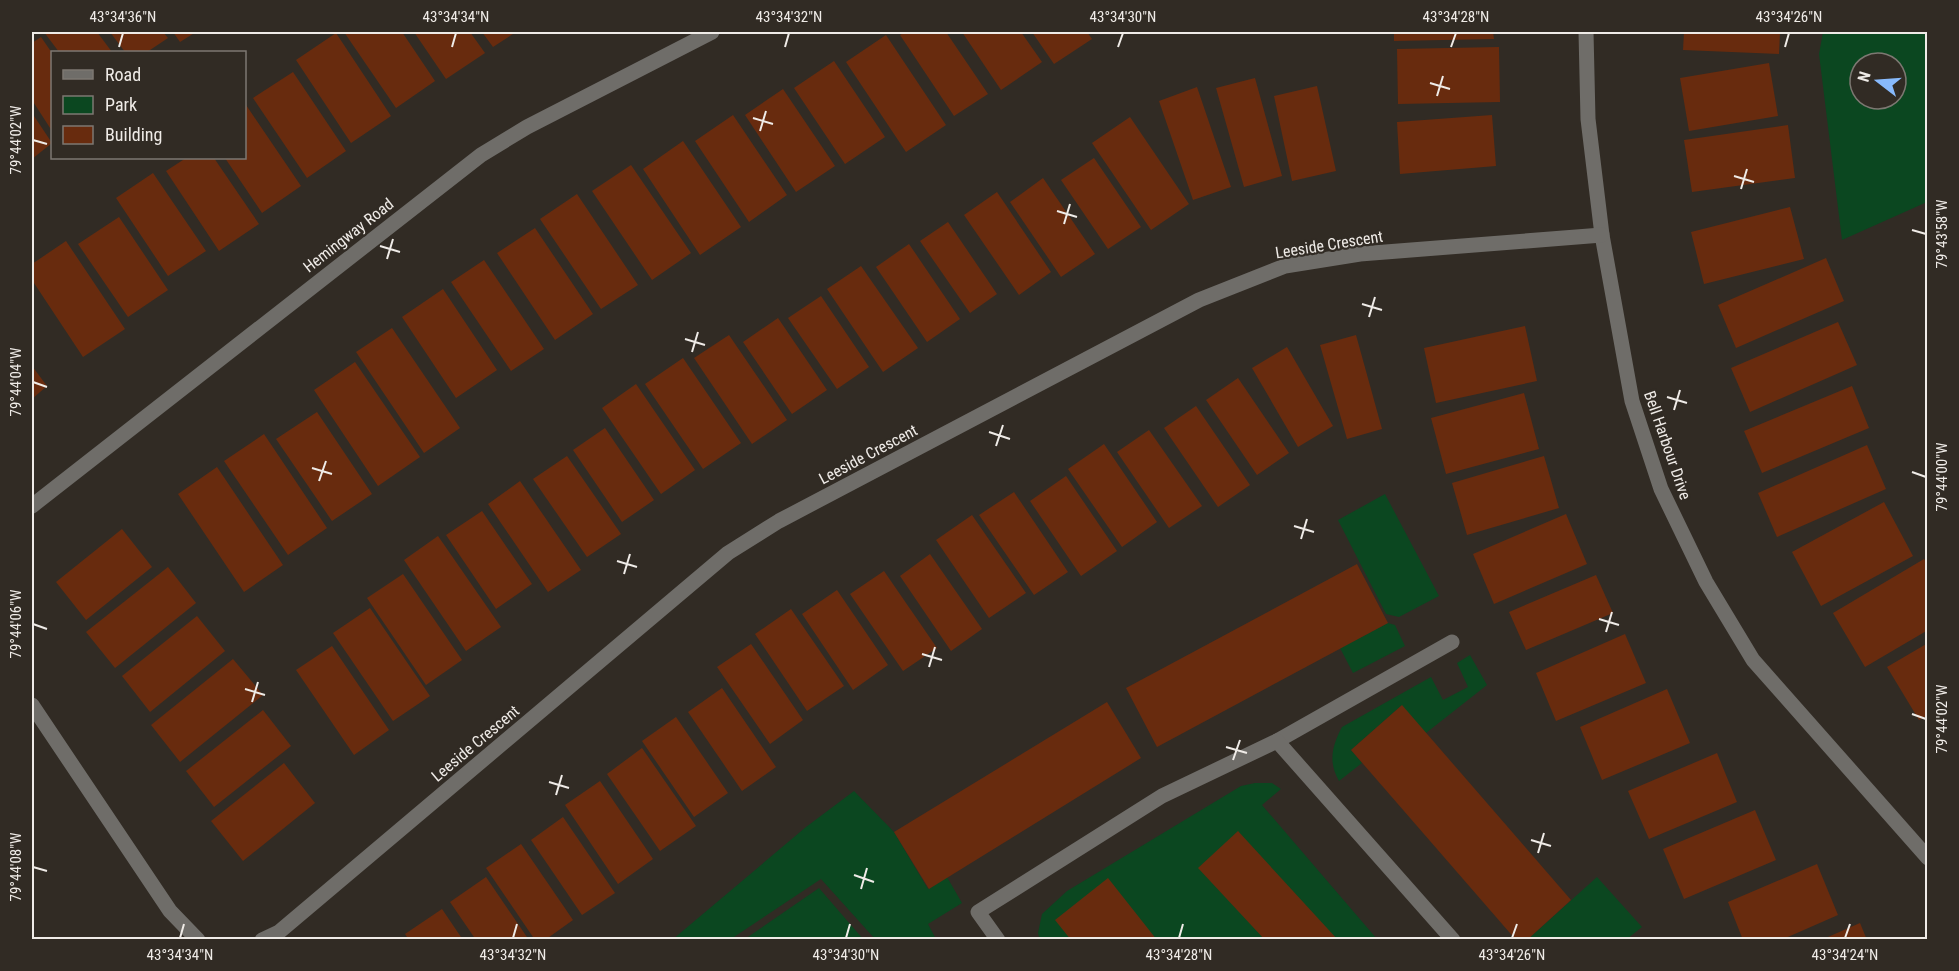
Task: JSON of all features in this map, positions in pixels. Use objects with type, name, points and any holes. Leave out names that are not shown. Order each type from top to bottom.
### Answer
[{"type":"street","name":"Hemingway Road","points":[[32,506],[481,155],[527,127],[712,32]]},
{"type":"street","name":"Bell Harbour Drive","points":[[1586,32],[1588,119],[1602,235],[1632,401],[1661,489],[1706,582],[1753,660],[1928,858]]},
{"type":"street","name":"Leeside Crescent","points":[[262,939],[279,932],[728,553],[810,504],[1199,300],[1285,266],[1360,254],[1602,235]]},
{"type":"street","points":[[998,939],[978,912],[1162,796],[1277,741],[1452,642]]},
{"type":"street","points":[[32,705],[170,911],[198,939]]},
{"type":"street","points":[[1277,741],[1453,939]]},
{"type":"green space","points":[[1823,32],[1927,32],[1927,202],[1842,240],[1819,54]]},
{"type":"green space","points":[[1385,494],[1439,596],[1399,617],[1386,614],[1338,520]]},
{"type":"green space","points":[[1388,623],[1395,625],[1405,646],[1353,673],[1340,648]]},
{"type":"green space","points":[[1470,655],[1487,685],[1426,733],[1401,706],[1351,750],[1362,763],[1339,781],[1332,761],[1336,741],[1342,727],[1431,677],[1443,700],[1468,687],[1457,663]]},
{"type":"green space","points":[[1272,783],[1281,789],[1262,805],[1377,939],[1040,940],[1038,933],[1042,914],[1067,891],[1241,786]]},
{"type":"green space","points":[[854,791],[894,832],[928,889],[947,877],[962,903],[928,924],[936,939],[875,939],[821,879],[731,939],[672,940],[806,827]]},
{"type":"green space","points":[[1597,877],[1642,927],[1627,939],[1527,940]]},
{"type":"green space","points":[[819,888],[863,939],[745,939]]},
{"type":"building","points":[[44,32],[97,32],[111,51],[58,51]]},
{"type":"building","points":[[110,32],[163,32],[168,38],[148,51],[124,51]]},
{"type":"building","points":[[173,32],[196,32],[180,42]]},
{"type":"building","points":[[344,32],[402,32],[435,81],[396,108]]},
{"type":"building","points":[[414,32],[470,32],[485,53],[446,79]]},
{"type":"building","points":[[482,32],[516,32],[493,47]]},
{"type":"building","points":[[906,32],[946,32],[988,94],[954,116],[900,35]]},
{"type":"building","points":[[962,32],[1021,32],[1042,62],[1001,90]]},
{"type":"building","points":[[1032,32],[1087,32],[1092,39],[1054,64]]},
{"type":"building","points":[[1394,32],[1493,32],[1494,39],[1394,41]]},
{"type":"building","points":[[1684,32],[1780,32],[1779,54],[1683,50]]},
{"type":"building","points":[[336,33],[391,116],[351,143],[296,60]]},
{"type":"building","points":[[886,35],[946,125],[906,152],[846,62]]},
{"type":"building","points":[[41,37],[51,52],[51,129],[32,100],[32,43]]},
{"type":"building","points":[[1499,47],[1500,102],[1398,104],[1397,49]]},
{"type":"building","points":[[834,61],[885,137],[845,164],[794,88]]},
{"type":"building","points":[[1769,63],[1778,116],[1689,131],[1680,78]]},
{"type":"building","points":[[293,72],[346,151],[307,178],[253,98]]},
{"type":"building","points":[[1255,78],[1282,176],[1244,187],[1216,88]]},
{"type":"building","points":[[1317,86],[1336,171],[1292,181],[1274,96]]},
{"type":"building","points":[[1197,87],[1231,187],[1193,200],[1159,101]]},
{"type":"building","points":[[783,89],[835,166],[796,192],[745,115]]},
{"type":"building","points":[[246,105],[301,186],[262,213],[226,159],[246,159]]},
{"type":"building","points":[[32,113],[51,144],[32,159]]},
{"type":"building","points":[[733,115],[787,195],[749,222],[695,141]]},
{"type":"building","points":[[1492,115],[1496,166],[1400,174],[1397,122]]},
{"type":"building","points":[[1130,117],[1189,204],[1151,230],[1092,143]]},
{"type":"building","points":[[1788,125],[1795,178],[1692,192],[1684,140]]},
{"type":"building","points":[[683,141],[741,227],[700,255],[643,169]]},
{"type":"building","points":[[1094,158],[1141,227],[1108,249],[1061,180]]},
{"type":"building","points":[[184,159],[215,159],[259,224],[219,251],[166,171]]},
{"type":"building","points":[[631,165],[691,253],[652,280],[592,191]]},
{"type":"building","points":[[153,173],[206,251],[168,276],[116,198]]},
{"type":"building","points":[[1043,178],[1095,254],[1061,277],[1010,202]]},
{"type":"building","points":[[997,192],[1051,272],[1019,295],[964,215]]},
{"type":"building","points":[[577,194],[638,285],[601,309],[540,219]]},
{"type":"building","points":[[1790,207],[1804,259],[1704,284],[1691,232]]},
{"type":"building","points":[[119,217],[168,290],[128,317],[78,244]]},
{"type":"building","points":[[948,222],[997,294],[970,313],[920,241]]},
{"type":"building","points":[[535,228],[593,314],[555,340],[497,253]]},
{"type":"building","points":[[66,241],[125,329],[83,357],[32,280],[32,264]]},
{"type":"building","points":[[909,244],[960,319],[927,342],[876,267]]},
{"type":"building","points":[[1826,258],[1844,301],[1736,348],[1718,305]]},
{"type":"building","points":[[484,260],[544,349],[511,371],[451,282]]},
{"type":"building","points":[[861,266],[918,348],[883,372],[827,289]]},
{"type":"building","points":[[443,289],[497,370],[456,398],[402,317]]},
{"type":"building","points":[[821,296],[869,367],[837,389],[788,318]]},
{"type":"building","points":[[778,318],[827,390],[792,414],[743,342]]},
{"type":"building","points":[[1838,322],[1857,365],[1750,412],[1731,368]]},
{"type":"building","points":[[1525,326],[1537,381],[1436,403],[1424,348]]},
{"type":"building","points":[[392,328],[460,428],[424,453],[356,352]]},
{"type":"building","points":[[729,335],[787,420],[752,444],[694,358]]},
{"type":"building","points":[[1356,335],[1382,429],[1347,439],[1320,345]]},
{"type":"building","points":[[1287,347],[1333,426],[1298,447],[1252,368]]},
{"type":"building","points":[[683,358],[741,443],[703,469],[645,384]]},
{"type":"building","points":[[355,362],[420,457],[378,486],[314,390]]},
{"type":"building","points":[[32,366],[47,386],[32,399]]},
{"type":"building","points":[[1238,378],[1289,453],[1257,475],[1206,400]]},
{"type":"building","points":[[636,384],[695,470],[661,494],[602,408]]},
{"type":"building","points":[[1852,386],[1869,428],[1762,473],[1744,431]]},
{"type":"building","points":[[1524,393],[1539,449],[1446,474],[1431,418]]},
{"type":"building","points":[[1196,406],[1250,485],[1218,507],[1164,428]]},
{"type":"building","points":[[317,412],[372,494],[332,521],[276,439]]},
{"type":"building","points":[[605,428],[654,500],[622,522],[573,450]]},
{"type":"building","points":[[1149,430],[1202,506],[1169,528],[1117,452]]},
{"type":"building","points":[[264,434],[327,528],[288,555],[224,461]]},
{"type":"building","points":[[1104,444],[1157,522],[1122,547],[1068,469]]},
{"type":"building","points":[[1867,445],[1886,489],[1777,537],[1758,493]]},
{"type":"building","points":[[567,456],[621,534],[587,557],[533,479]]},
{"type":"building","points":[[1544,456],[1559,508],[1467,535],[1452,483]]},
{"type":"building","points":[[217,467],[283,565],[244,592],[178,494]]},
{"type":"building","points":[[1066,476],[1117,551],[1081,576],[1030,501]]},
{"type":"building","points":[[520,481],[581,570],[548,592],[488,504]]},
{"type":"building","points":[[1014,492],[1068,572],[1034,595],[979,515]]},
{"type":"building","points":[[1884,502],[1913,556],[1821,606],[1792,552]]},
{"type":"building","points":[[482,511],[532,584],[496,609],[446,535]]},
{"type":"building","points":[[1566,514],[1587,564],[1494,604],[1473,554]]},
{"type":"building","points":[[972,515],[1026,593],[989,618],[936,540]]},
{"type":"building","points":[[122,529],[152,567],[86,620],[56,582]]},
{"type":"building","points":[[438,536],[501,627],[466,651],[404,560]]},
{"type":"building","points":[[930,554],[982,629],[951,651],[900,576]]},
{"type":"building","points":[[1924,559],[1928,565],[1928,630],[1865,667],[1833,613]]},
{"type":"building","points":[[1357,564],[1388,623],[1157,747],[1126,688]]},
{"type":"building","points":[[168,567],[196,603],[115,668],[86,632]]},
{"type":"building","points":[[884,571],[937,648],[903,671],[850,594]]},
{"type":"building","points":[[403,574],[462,660],[426,685],[367,598]]},
{"type":"building","points":[[1596,575],[1613,613],[1526,650],[1509,612]]},
{"type":"building","points":[[837,590],[888,665],[853,690],[802,614]]},
{"type":"building","points":[[370,608],[430,696],[393,721],[333,633]]},
{"type":"building","points":[[791,609],[844,686],[807,711],[755,634]]},
{"type":"building","points":[[197,616],[225,651],[150,712],[122,676]]},
{"type":"building","points":[[1625,634],[1646,683],[1556,721],[1536,673]]},
{"type":"building","points":[[1928,643],[1928,715],[1919,720],[1887,667]]},
{"type":"building","points":[[751,644],[803,720],[770,744],[717,667]]},
{"type":"building","points":[[332,646],[389,730],[354,755],[296,670]]},
{"type":"building","points":[[233,659],[263,695],[180,762],[151,725]]},
{"type":"building","points":[[722,688],[776,767],[742,791],[688,712]]},
{"type":"building","points":[[1667,689],[1690,743],[1602,780],[1580,727]]},
{"type":"building","points":[[1107,702],[1141,758],[929,889],[894,832]]},
{"type":"building","points":[[1402,705],[1571,900],[1527,940],[1516,940],[1351,750]]},
{"type":"building","points":[[263,710],[291,746],[214,807],[186,771]]},
{"type":"building","points":[[676,717],[728,793],[694,817],[642,741]]},
{"type":"building","points":[[642,748],[696,826],[660,851],[607,774]]},
{"type":"building","points":[[1717,753],[1737,802],[1649,839],[1628,791]]},
{"type":"building","points":[[284,763],[315,803],[243,861],[211,821]]},
{"type":"building","points":[[600,781],[653,859],[618,884],[565,805]]},
{"type":"building","points":[[1755,810],[1776,860],[1684,899],[1663,849]]},
{"type":"building","points":[[563,817],[615,893],[582,915],[531,840]]},
{"type":"building","points":[[1238,831],[1338,940],[1265,940],[1198,868]]},
{"type":"building","points":[[521,844],[573,920],[545,940],[535,940],[486,868]]},
{"type":"building","points":[[1817,864],[1838,915],[1781,940],[1743,940],[1728,902]]},
{"type":"building","points":[[486,877],[529,940],[476,940],[450,902]]},
{"type":"building","points":[[1108,878],[1157,940],[1071,940],[1055,920]]},
{"type":"building","points":[[442,909],[463,940],[409,940],[405,934]]},
{"type":"building","points":[[1860,923],[1867,940],[1821,940]]}]
